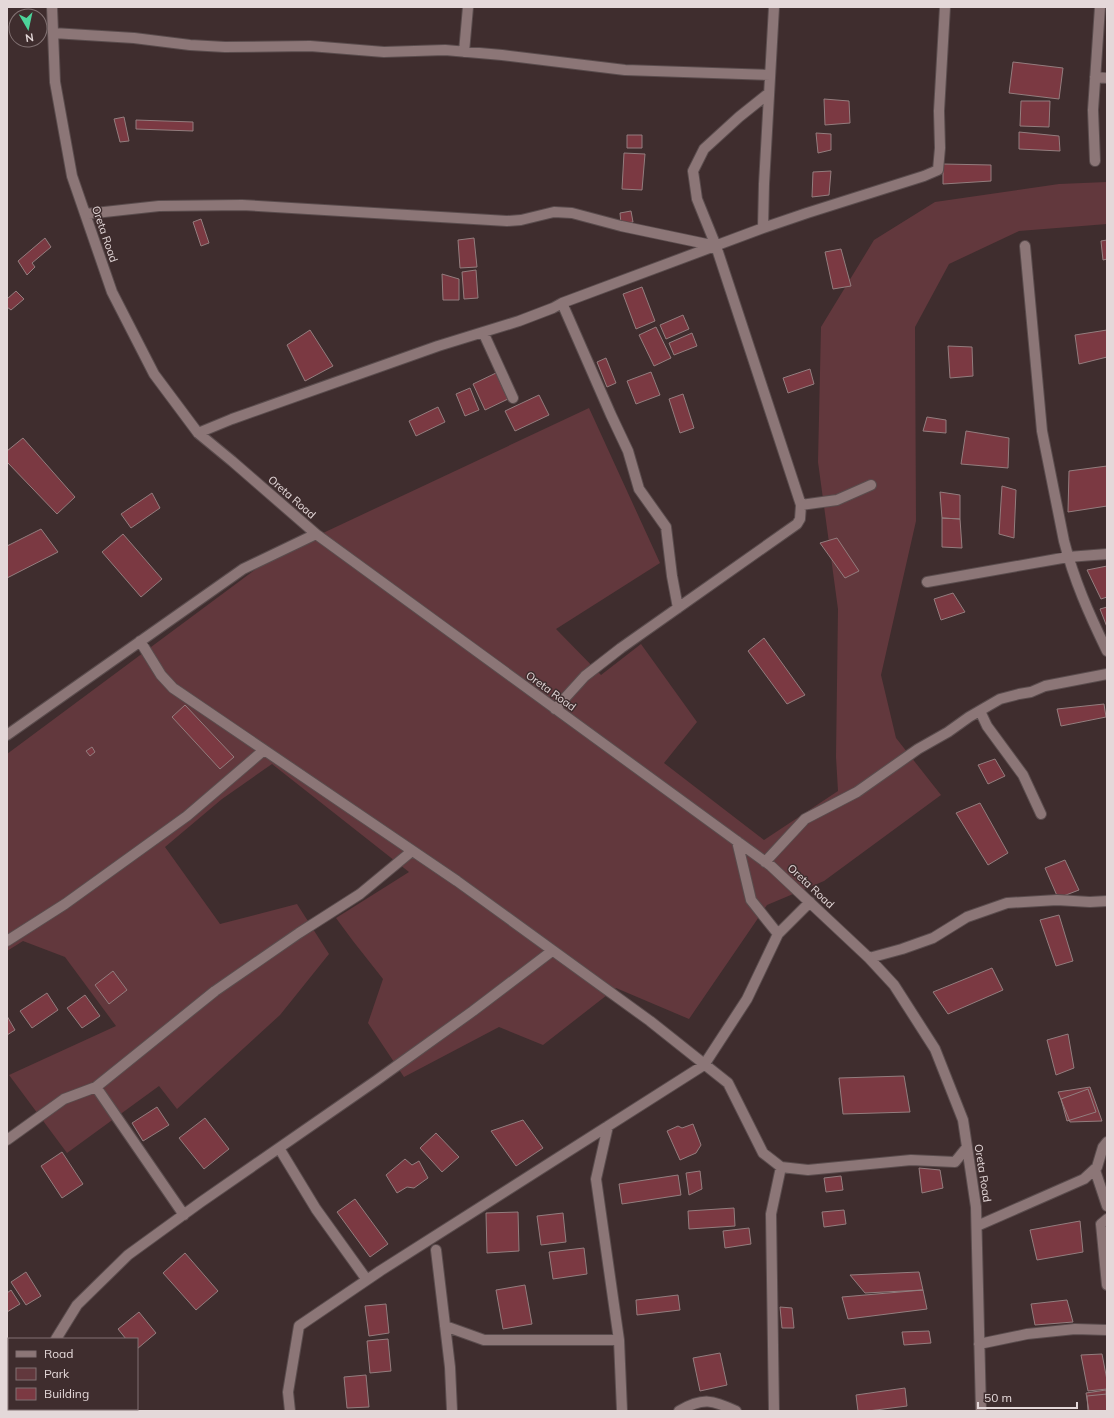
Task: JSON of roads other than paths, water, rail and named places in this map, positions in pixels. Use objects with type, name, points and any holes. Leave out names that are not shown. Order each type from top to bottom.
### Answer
[{"type":"street","name":"Oreta Road","points":[[52,7],[55,82],[72,176],[112,292],[154,374],[198,433],[316,534],[764,862],[810,902],[869,958],[894,985],[935,1049],[963,1120],[976,1208],[981,1411]]},
{"type":"street","points":[[464,52],[468,7]]},
{"type":"street","points":[[763,228],[774,7]]},
{"type":"street","points":[[198,433],[239,416],[438,346],[519,321],[562,303],[807,212],[924,176],[938,170],[940,148],[939,111],[945,7]]},
{"type":"street","points":[[1095,161],[1093,110],[1100,7]]},
{"type":"street","points":[[53,33],[134,38],[190,45],[225,47],[310,46],[384,52],[445,50],[502,55],[626,70],[770,76]]},
{"type":"street","points":[[1095,77],[1107,78]]},
{"type":"street","points":[[555,709],[585,676],[797,524],[800,519],[802,506],[716,246],[697,199],[693,171],[704,149],[739,117],[769,93]]},
{"type":"street","points":[[86,214],[159,206],[242,205],[507,222],[554,212],[572,213],[621,226],[716,246]]},
{"type":"street","points":[[1025,246],[1042,431],[1068,557],[1082,598],[1107,651]]},
{"type":"street","points":[[562,303],[628,451],[639,489],[666,527],[672,576],[678,608]]},
{"type":"street","points":[[483,332],[513,398]]},
{"type":"street","points":[[802,506],[837,500],[871,485]]},
{"type":"street","points":[[7,735],[243,568],[316,534]]},
{"type":"street","points":[[927,582],[1068,557],[1107,554]]},
{"type":"street","points":[[140,641],[161,675],[173,688],[457,881],[650,1022],[728,1083],[763,1154],[781,1167],[808,1170],[911,1160],[955,1162],[967,1147]]},
{"type":"street","points":[[764,862],[805,819],[857,792],[918,749],[1000,699],[1061,683],[1107,674]]},
{"type":"street","points":[[980,711],[987,726],[1023,775],[1041,814]]},
{"type":"street","points":[[7,941],[65,904],[187,816],[264,750]]},
{"type":"street","points":[[736,841],[751,900],[778,934]]},
{"type":"street","points":[[7,1140],[64,1099],[96,1087],[215,991],[299,933],[360,894],[412,851]]},
{"type":"street","points":[[869,958],[902,949],[933,938],[967,917],[1007,903],[1057,900],[1090,902],[1107,901]]},
{"type":"street","points":[[290,1411],[288,1392],[299,1326],[367,1280],[704,1065],[747,999],[778,934],[810,902]]},
{"type":"street","points":[[57,1338],[77,1305],[122,1261],[184,1214],[384,1075],[552,951]]},
{"type":"street","points":[[96,1087],[184,1214]]},
{"type":"street","points":[[608,1126],[596,1179],[619,1340],[622,1411]]},
{"type":"street","points":[[977,1226],[1084,1179],[1096,1167],[1103,1147],[1107,1142]]},
{"type":"street","points":[[279,1148],[316,1210],[367,1280]]},
{"type":"street","points":[[774,1411],[771,1214],[781,1167]]},
{"type":"street","points":[[1094,1170],[1107,1206]]},
{"type":"street","points":[[1107,1220],[1101,1224],[1107,1285]]},
{"type":"street","points":[[436,1250],[450,1367],[452,1411]]},
{"type":"street","points":[[445,1326],[484,1340],[619,1340]]},
{"type":"street","points":[[980,1344],[1028,1334],[1075,1329],[1107,1330]]},
{"type":"street","points":[[679,1411],[690,1405],[711,1401],[736,1411]]}]
